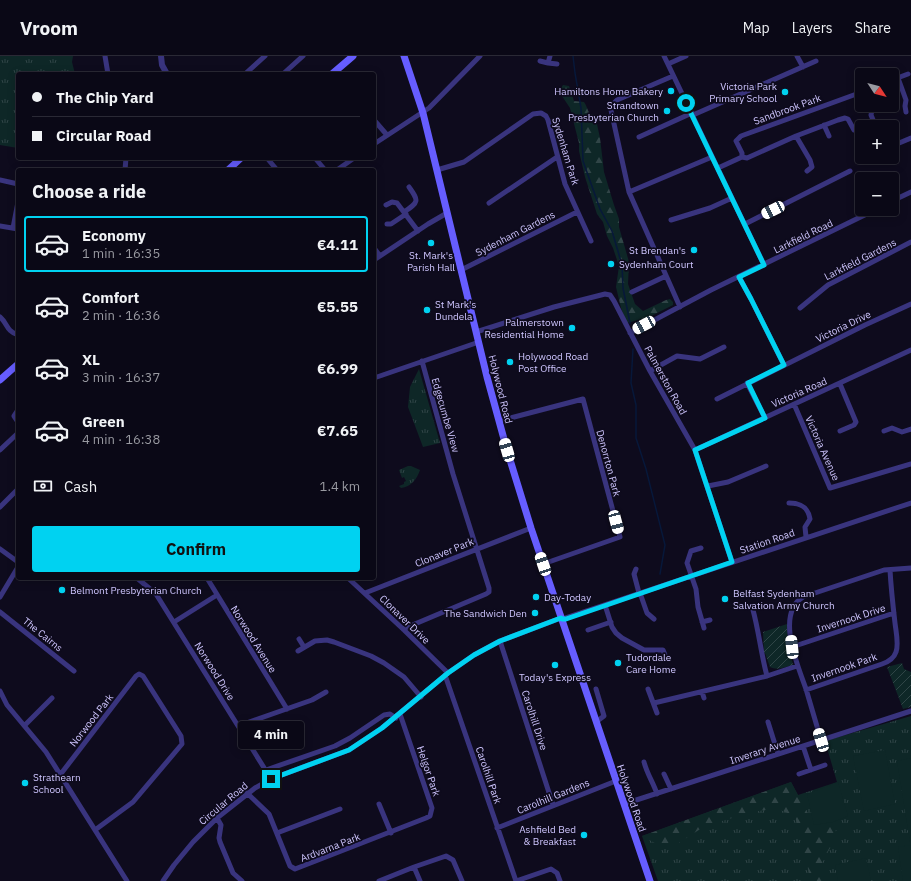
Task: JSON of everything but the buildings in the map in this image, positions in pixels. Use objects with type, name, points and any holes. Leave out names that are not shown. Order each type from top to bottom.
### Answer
[{"type":"main road","points":[[335,72],[353,56]]},
{"type":"main road","name":"Holywood Road","points":[[404,56],[423,113],[499,421],[531,528],[650,881]]},
{"type":"main road","points":[[230,168],[239,160]]},
{"type":"main road","points":[[0,380],[16,366]]},
{"type":"street","points":[[105,56],[108,72]]},
{"type":"street","points":[[161,56],[164,72]]},
{"type":"street","points":[[247,72],[265,56]]},
{"type":"street","points":[[285,72],[303,56]]},
{"type":"street","points":[[376,143],[423,113],[436,102],[449,86],[480,56]]},
{"type":"street","points":[[548,63],[550,56]]},
{"type":"street","points":[[664,56],[764,265]]},
{"type":"street","points":[[668,64],[686,56]]},
{"type":"street","points":[[798,56],[803,67]]},
{"type":"street","points":[[540,61],[557,64]]},
{"type":"street","points":[[639,137],[816,61]]},
{"type":"street","points":[[899,78],[908,74]]},
{"type":"street","points":[[674,76],[617,100],[612,107],[611,113],[629,192],[680,306]]},
{"type":"street","points":[[899,81],[906,100],[906,112]]},
{"type":"street","name":"Sandbrook Park","points":[[742,157],[742,153],[736,141],[741,136],[855,95]]},
{"type":"street","name":"Sydenham Park","points":[[437,170],[456,166],[464,162],[533,114],[537,112],[543,114],[548,120],[565,184],[591,241]]},
{"type":"street","points":[[718,168],[742,157],[747,158],[796,136],[845,118],[850,121],[854,130]]},
{"type":"street","points":[[376,122],[387,136]]},
{"type":"street","points":[[824,125],[829,136]]},
{"type":"street","points":[[796,136],[810,160],[812,167],[807,171]]},
{"type":"street","points":[[899,143],[911,138]]},
{"type":"street","points":[[489,202],[557,157]]},
{"type":"street","points":[[629,192],[712,158]]},
{"type":"street","points":[[268,160],[275,168]]},
{"type":"street","points":[[317,160],[323,168]]},
{"type":"street","points":[[342,168],[352,160]]},
{"type":"street","points":[[745,224],[850,171]]},
{"type":"street","points":[[0,180],[16,184]]},
{"type":"street","points":[[386,224],[392,224],[417,202],[416,197],[409,187]]},
{"type":"street","points":[[899,198],[911,192]]},
{"type":"street","points":[[671,220],[710,208],[732,198]]},
{"type":"street","points":[[386,205],[394,201],[399,205],[418,231]]},
{"type":"street","name":"Sydenham Gardens","points":[[461,270],[577,212]]},
{"type":"street","points":[[376,259],[447,213]]},
{"type":"street","name":"Larkfield Road","points":[[630,333],[680,306],[862,216]]},
{"type":"street","points":[[0,226],[15,229]]},
{"type":"street","name":"Larkfield Gardens","points":[[800,308],[828,285],[911,242]]},
{"type":"street","points":[[376,251],[380,256]]},
{"type":"street","points":[[632,292],[666,276]]},
{"type":"street","points":[[739,277],[784,365]]},
{"type":"street","name":"Palmerston Road","points":[[476,332],[554,307],[605,294],[610,295],[695,450],[732,562]]},
{"type":"street","name":"Victoria Drive","points":[[717,399],[865,325],[911,304]]},
{"type":"street","points":[[0,317],[4,321],[8,330],[16,334]]},
{"type":"street","points":[[376,377],[479,342]]},
{"type":"street","points":[[650,370],[678,356],[700,359],[724,347]]},
{"type":"street","name":"Victoria Road","points":[[695,450],[911,350]]},
{"type":"street","name":"Edgecumbe View","points":[[403,629],[489,592],[453,474],[422,361]]},
{"type":"street","points":[[748,383],[765,418]]},
{"type":"street","points":[[840,384],[856,422],[851,427],[840,431]]},
{"type":"street","name":"Denorrton Park","points":[[499,421],[583,399],[620,537],[543,564]]},
{"type":"street","name":"Victoria Avenue","points":[[794,404],[830,488],[911,464]]},
{"type":"street","points":[[884,431],[892,428],[902,432],[911,429]]},
{"type":"street","points":[[0,450],[16,435]]},
{"type":"street","points":[[708,486],[728,482],[766,466]]},
{"type":"street","points":[[0,507],[16,491]]},
{"type":"street","points":[[789,503],[796,500],[806,508],[809,513],[810,519],[804,530],[806,537]]},
{"type":"street","name":"Station Road","points":[[562,618],[911,503]]},
{"type":"street","name":"Clonaver Park","points":[[365,594],[476,548],[531,528]]},
{"type":"street","points":[[701,548],[691,551],[687,563],[697,592],[698,607],[704,628]]},
{"type":"street","points":[[0,549],[16,561]]},
{"type":"street","points":[[821,740],[792,647],[790,620],[792,608],[799,600],[878,572],[911,568]]},
{"type":"street","points":[[636,569],[634,574],[647,613],[654,619]]},
{"type":"street","points":[[0,596],[16,570]]},
{"type":"street","name":"Invernook Park","points":[[806,690],[882,664],[891,659],[894,655],[897,647],[890,570]]},
{"type":"street","name":"Norwood Drive","points":[[139,580],[156,594],[271,779]]},
{"type":"street","name":"Norwood Avenue","points":[[207,580],[287,709]]},
{"type":"street","name":"Clonaver Drive","points":[[350,580],[403,629],[447,674]]},
{"type":"street","points":[[174,622],[217,595]]},
{"type":"street","points":[[605,605],[616,633],[630,643],[644,650],[663,650],[665,656]]},
{"type":"street","points":[[753,610],[759,632],[761,656],[767,676]]},
{"type":"street","name":"The Cairns","points":[[0,612],[74,671]]},
{"type":"street","name":"Invernook Drive","points":[[792,647],[894,614]]},
{"type":"street","name":"Circular Road","points":[[163,881],[174,864],[217,818],[247,793],[271,779],[349,750],[377,732],[447,674],[474,655],[500,641],[562,618]]},
{"type":"street","points":[[702,622],[710,620]]},
{"type":"street","points":[[588,630],[611,622]]},
{"type":"street","points":[[299,639],[304,647]]},
{"type":"street","points":[[298,651],[315,642],[327,640],[371,656],[404,677],[421,697]]},
{"type":"street","name":"Carolhill Drive","points":[[500,641],[553,805]]},
{"type":"street","points":[[654,703],[767,676],[797,666]]},
{"type":"street","name":"Norwood Park","points":[[60,775],[136,676],[140,674],[144,677],[180,736],[182,744],[133,802],[95,830]]},
{"type":"street","name":"Carolhill Park","points":[[447,674],[497,828],[516,881]]},
{"type":"street","points":[[596,689],[604,716],[596,722]]},
{"type":"street","points":[[648,689],[658,713]]},
{"type":"street","points":[[0,691],[8,705],[46,752],[127,881]]},
{"type":"street","points":[[238,726],[312,700],[326,692]]},
{"type":"street","points":[[702,692],[704,698]]},
{"type":"street","points":[[25,725],[52,698]]},
{"type":"street","name":"Inverary Avenue","points":[[624,804],[911,711]]},
{"type":"street","points":[[266,770],[335,746],[350,738],[384,714],[398,716]]},
{"type":"street","name":"Helgor Park","points":[[391,833],[430,816],[432,808],[398,716]]},
{"type":"street","points":[[768,722],[778,754]]},
{"type":"street","points":[[803,746],[811,770]]},
{"type":"street","points":[[644,762],[649,778],[653,781],[657,794]]},
{"type":"street","points":[[799,774],[825,765]]},
{"type":"street","points":[[664,774],[671,789]]},
{"type":"street","name":"Carolhill Gardens","points":[[497,828],[616,781]]},
{"type":"street","name":"Ardvarna Park","points":[[247,793],[269,814],[290,866],[295,869],[391,833]]},
{"type":"street","points":[[379,804],[391,833]]},
{"type":"street","points":[[277,833],[340,809]]},
{"type":"street","points":[[217,818],[221,825],[219,838],[220,842],[233,873],[242,881]]},
{"type":"street","points":[[379,881],[443,856],[449,857],[455,862],[462,881]]},
{"type":"street","points":[[414,867],[420,881]]},
{"type":"street","points":[[516,881],[551,869],[556,871],[560,881]]},
{"type":"green space","points":[[0,56],[73,56],[72,62],[74,72],[16,72],[16,148],[0,145]]},
{"type":"green space","points":[[563,85],[569,86],[574,101],[584,102],[590,114],[595,115],[600,138],[604,172],[619,219],[619,227],[629,262],[628,284],[635,304],[643,311],[666,300],[670,299],[673,302],[673,305],[649,317],[627,323],[621,308],[616,287],[619,266],[603,222],[597,214],[585,177],[579,151],[579,143],[570,108],[562,96],[561,88]]},
{"type":"green space","points":[[419,369],[440,443],[423,447],[408,407],[410,387]]},
{"type":"green space","points":[[408,466],[420,470],[413,482],[408,486],[401,488],[399,486],[404,484],[406,481],[404,477],[402,478],[399,470]]},
{"type":"green space","points":[[787,624],[788,642],[793,665],[776,669],[770,667],[765,653],[764,654],[763,632]]},
{"type":"green space","points":[[902,663],[904,669],[911,672],[911,707],[903,709],[887,667]]},
{"type":"green space","points":[[911,716],[911,881],[658,881],[642,836],[791,782],[798,795],[837,782],[825,741]]},
{"type":"green space","points":[[885,750],[895,804],[864,811],[853,756]]},
{"type":"green space","points":[[911,758],[911,842],[910,842],[897,761]]},
{"type":"green space","points":[[791,782],[814,825],[833,822],[837,835],[822,863],[827,881],[811,881],[795,816],[775,808],[749,813],[705,826],[668,850],[642,836]]},
{"type":"green space","points":[[838,782],[848,816],[833,822],[814,825],[807,794]]},
{"type":"green space","points":[[911,845],[911,881],[903,881],[898,847]]},
{"type":"green space","points":[[866,858],[871,881],[838,881],[835,865]]},
{"type":"waterway","points":[[573,56],[581,108],[583,161],[600,209],[612,231],[622,265],[623,288],[630,323]]},
{"type":"waterway","points":[[633,349],[631,383],[636,405],[636,438],[646,469],[665,545],[660,574]]},
{"type":"place","name":"Hamiltons Home Bakery","points":[[671,91]]},
{"type":"place","name":"Victoria Park Primary School","points":[[785,92]]},
{"type":"place","name":"Strandtown Presbyterian Church","points":[[667,111]]},
{"type":"place","name":"St. Mark's Parish Hall","points":[[431,243]]},
{"type":"place","name":"St Brendan's","points":[[694,250]]},
{"type":"place","name":"Sydenham Court","points":[[611,264]]},
{"type":"place","name":"St Mark's Dundela","points":[[427,310]]},
{"type":"place","name":"Palmerstown Residential Home","points":[[572,328]]},
{"type":"place","name":"Holywood Road Post Office","points":[[510,362]]},
{"type":"place","name":"Belmont Presbyterian Church","points":[[62,590]]},
{"type":"place","name":"Day-Today","points":[[536,597]]},
{"type":"place","name":"Belfast Sydenham Salvation Army Church","points":[[725,599]]},
{"type":"place","name":"The Sandwich Den","points":[[535,613]]},
{"type":"place","name":"Tudordale Care Home","points":[[618,663]]},
{"type":"place","name":"Today's Express","points":[[555,665]]},
{"type":"place","name":"Strathearn School","points":[[25,783]]},
{"type":"place","name":"Ashfield Bed & Breakfast","points":[[584,835]]},
{"type":"route","points":[[271,779],[349,750],[396,718],[457,666],[500,641],[558,619],[566,619],[597,607],[732,562],[695,450],[765,418],[748,383],[784,365],[739,277],[764,265],[686,103]]}]
